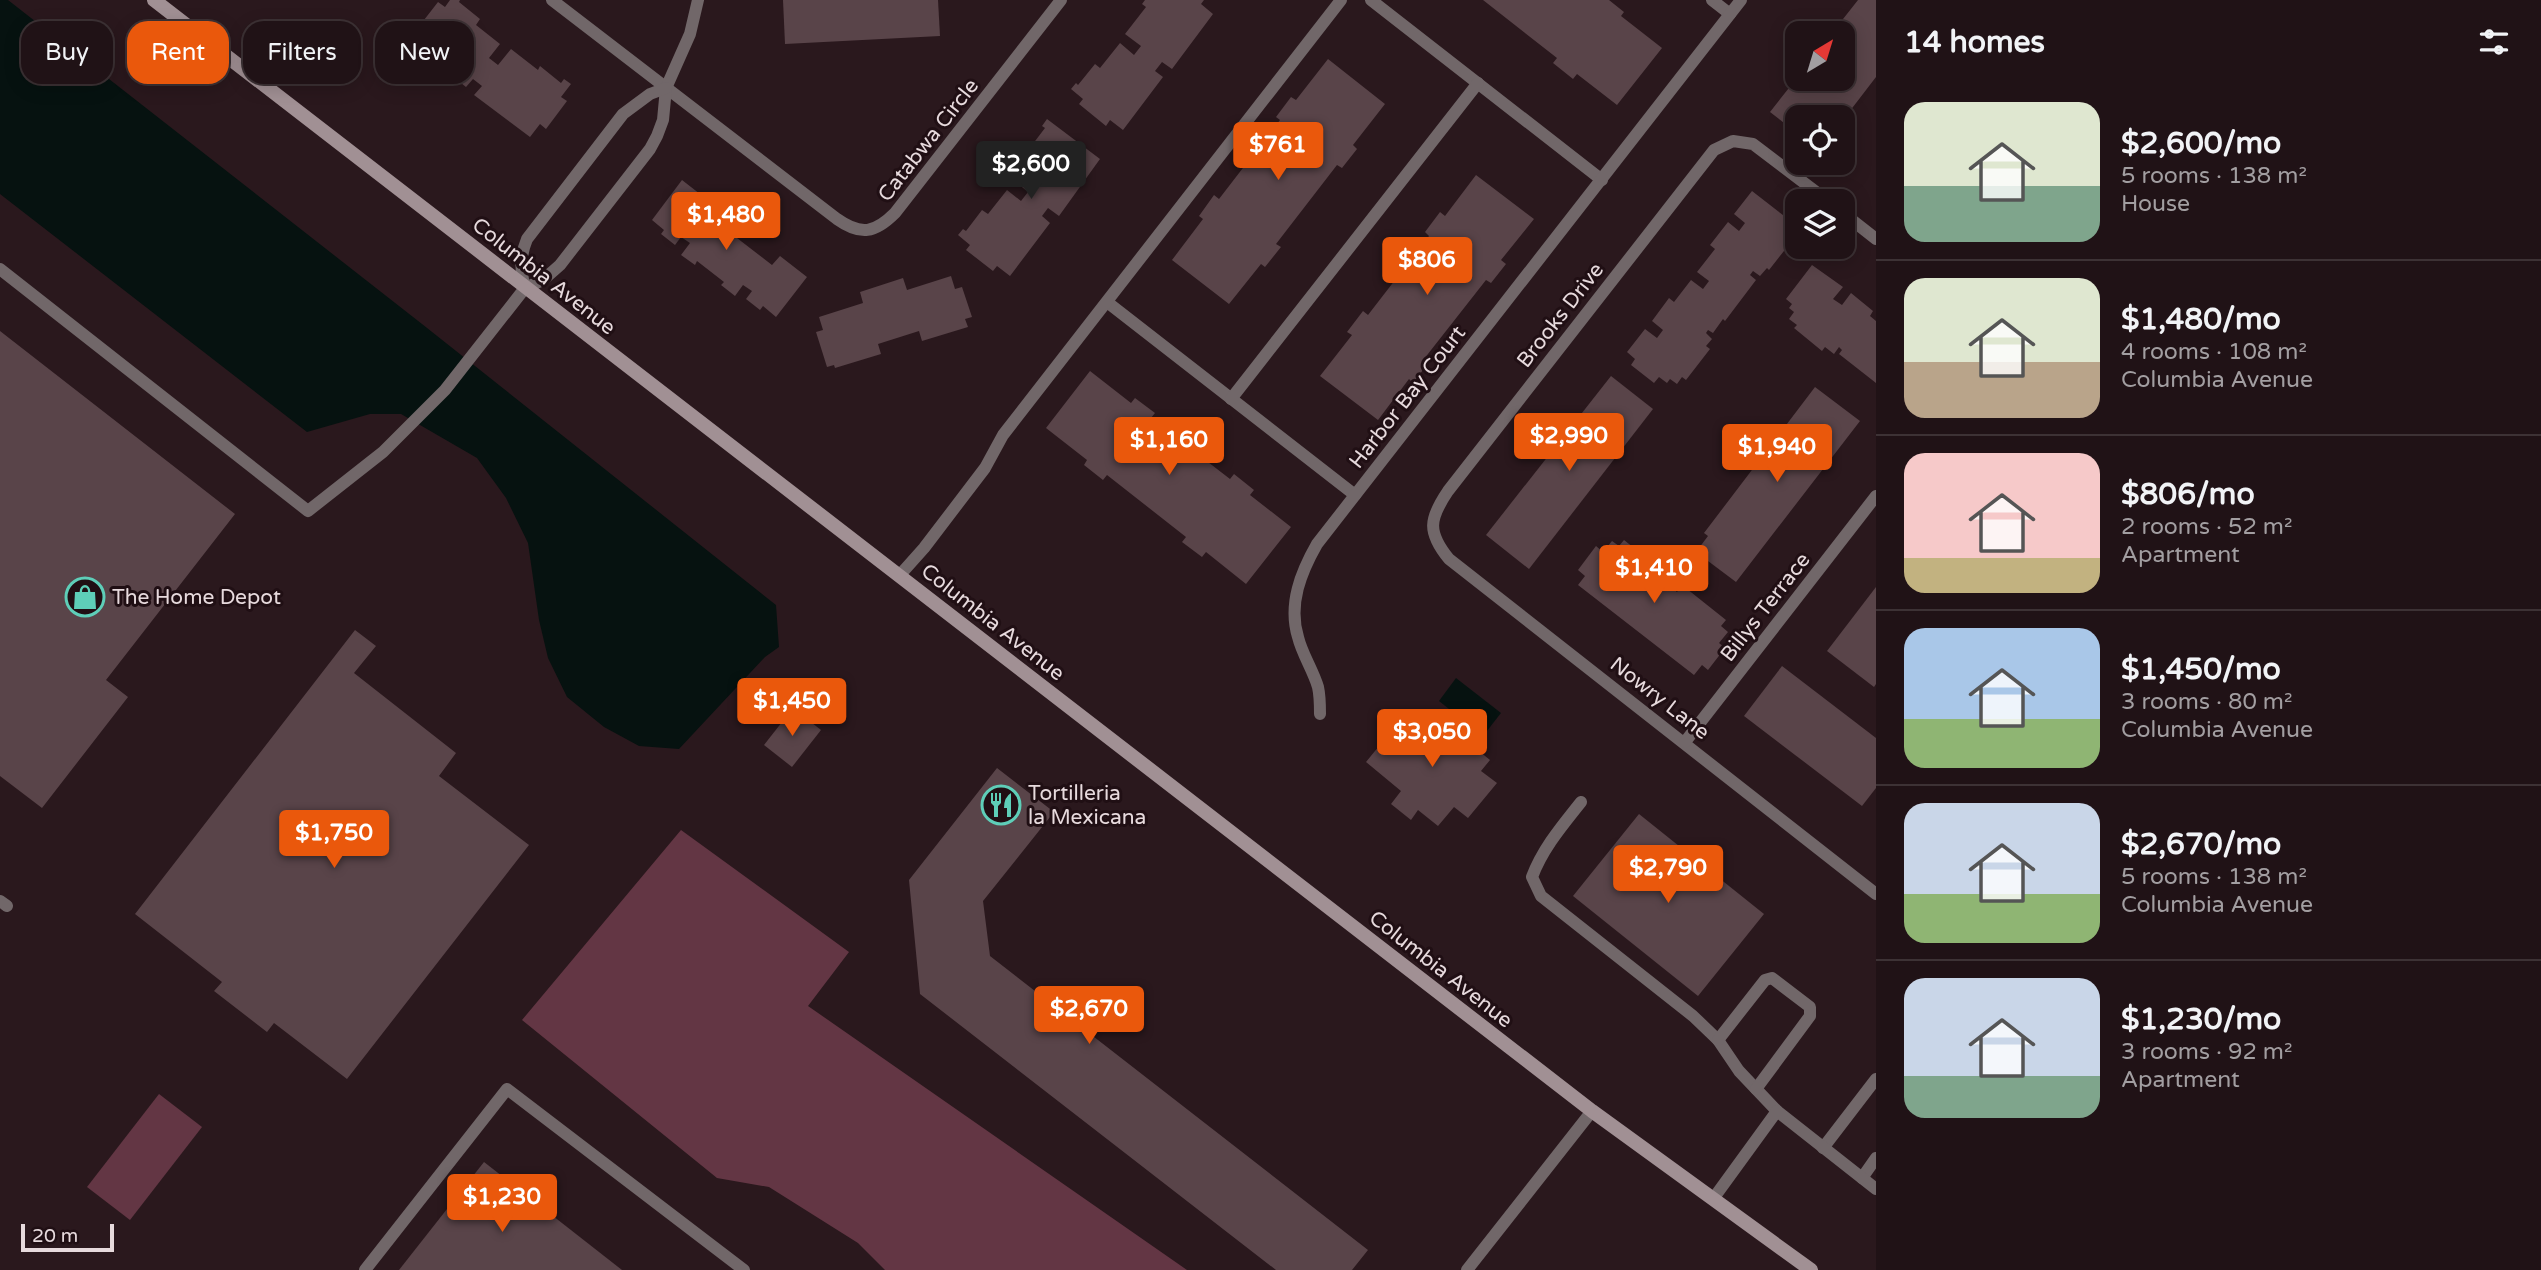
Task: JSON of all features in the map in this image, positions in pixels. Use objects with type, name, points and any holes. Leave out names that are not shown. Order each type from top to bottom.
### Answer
[{"type":"street","name":"Columbia Avenue","points":[[154,0],[1592,1111],[1811,1270]]},
{"type":"lane","name":"Catabwa Circle","points":[[552,0],[846,226],[867,231],[878,228],[895,214],[1061,0]]},
{"type":"lane","points":[[0,269],[308,511],[383,452],[445,390],[525,288],[543,280],[560,265],[650,149],[663,120],[666,88],[690,34],[698,0]]},
{"type":"lane","points":[[899,576],[924,548],[985,468],[1003,435],[1341,0]]},
{"type":"lane","points":[[1371,0],[1602,180]]},
{"type":"lane","points":[[1712,0],[1730,14]]},
{"type":"lane","name":"Harbor Bay Court","points":[[1320,714],[1319,691],[1295,626],[1296,597],[1307,561],[1317,544],[1741,0]]},
{"type":"lane","points":[[1231,399],[1478,82]]},
{"type":"lane","points":[[525,288],[520,265],[527,239],[623,114],[650,94],[666,88]]},
{"type":"lane","name":"Brooks Drive","points":[[1431,525],[1440,502],[1448,491],[1714,150],[1733,141],[1743,141],[1761,149],[1813,189]]},
{"type":"lane","points":[[1855,222],[1876,239]]},
{"type":"lane","points":[[1107,302],[1355,495]]},
{"type":"lane","name":"Billys Terrace","points":[[1685,742],[1876,496]]},
{"type":"lane","name":"Nowry Lane","points":[[1431,525],[1434,537],[1449,559],[1876,894]]},
{"type":"lane","points":[[1581,802],[1547,845],[1532,877],[1536,887],[1549,903],[1693,1016],[1718,1041],[1739,1071],[1777,1111],[1876,1189]]},
{"type":"lane","points":[[1718,1041],[1765,980],[1772,978],[1810,1007],[1810,1016],[1756,1089]]},
{"type":"lane","points":[[1823,1148],[1876,1079]]},
{"type":"lane","points":[[365,1270],[508,1089],[744,1270]]},
{"type":"lane","points":[[1467,1270],[1592,1111]]},
{"type":"lane","points":[[1713,1199],[1777,1111]]},
{"type":"lane","points":[[1861,1178],[1876,1158]]},
{"type":"shaded area","points":[[0,0],[8,0],[35,21],[21,21],[21,84],[113,82],[776,605],[779,647],[765,657],[679,749],[639,746],[604,727],[567,697],[548,658],[539,620],[528,543],[506,498],[477,458],[401,414],[370,414],[307,432],[0,194]]},
{"type":"shaded area","points":[[1456,678],[1501,713],[1483,736],[1439,701]]},
{"type":"shaded area","points":[[681,830],[849,952],[808,1006],[1187,1270],[885,1270],[858,1243],[769,1187],[717,1178],[522,1020]]},
{"type":"shaded area","points":[[159,1094],[202,1127],[130,1220],[87,1187]]},
{"type":"building","points":[[450,0],[460,0],[459,2],[480,19],[476,25],[500,44],[489,58],[498,65],[511,49],[538,70],[540,66],[561,83],[564,79],[571,84],[561,97],[567,101],[546,129],[540,124],[530,137],[474,95],[482,86],[474,80],[474,21],[423,21],[438,2],[445,7]]},
{"type":"building","points":[[783,0],[938,0],[940,36],[785,44]]},
{"type":"building","points":[[1145,0],[1204,0],[1201,4],[1213,14],[1172,69],[1162,62],[1155,71],[1163,77],[1123,130],[1110,120],[1106,126],[1079,104],[1083,99],[1071,89],[1076,83],[1078,85],[1095,64],[1100,68],[1120,43],[1134,55],[1141,46],[1125,34],[1146,7],[1142,4]]},
{"type":"building","points":[[1483,0],[1609,0],[1624,12],[1621,16],[1662,48],[1617,105],[1577,74],[1573,79],[1553,63],[1557,58]]},
{"type":"building","points":[[1858,0],[1876,0],[1876,77],[1855,105],[1785,105],[1785,124],[1770,112],[1787,91],[1855,91],[1855,21],[1841,21]]},
{"type":"building","points":[[1328,59],[1385,104],[1353,145],[1357,149],[1342,168],[1337,165],[1276,244],[1281,247],[1265,267],[1261,264],[1229,304],[1172,260],[1203,219],[1199,216],[1214,195],[1219,199],[1280,120],[1276,117],[1291,97],[1296,100]]},
{"type":"building","points":[[1047,119],[1100,159],[1059,216],[1048,208],[1042,216],[1050,223],[1010,276],[997,266],[993,271],[966,250],[970,245],[958,235],[963,229],[966,231],[982,210],[988,214],[1007,190],[1021,201],[1028,192],[1012,179],[1033,152],[1029,149],[1045,128],[1042,126]]},
{"type":"building","points":[[1476,175],[1534,219],[1501,260],[1506,264],[1491,283],[1486,280],[1424,359],[1429,362],[1413,383],[1409,379],[1378,420],[1320,376],[1352,335],[1347,332],[1363,311],[1368,315],[1429,236],[1425,232],[1440,212],[1445,216]]},
{"type":"building","points":[[682,180],[709,201],[702,211],[772,265],[780,256],[807,277],[776,317],[763,306],[760,310],[746,299],[752,291],[743,285],[735,296],[721,285],[724,282],[697,261],[695,265],[681,255],[690,243],[681,237],[675,245],[661,234],[664,230],[652,220]]},
{"type":"building","points":[[1752,191],[1785,217],[1785,250],[1769,270],[1767,268],[1760,276],[1753,271],[1750,275],[1756,280],[1725,321],[1723,319],[1713,333],[1708,330],[1706,333],[1712,339],[1706,346],[1710,349],[1686,380],[1682,377],[1677,384],[1670,379],[1667,383],[1659,377],[1654,383],[1631,365],[1635,359],[1627,352],[1645,329],[1657,338],[1663,330],[1652,321],[1669,298],[1674,302],[1691,280],[1703,289],[1709,281],[1697,272],[1715,249],[1710,245],[1728,222],[1739,231],[1745,223],[1734,214]]},
{"type":"building","points":[[1812,265],[1843,287],[1833,299],[1842,305],[1851,293],[1873,311],[1870,316],[1876,321],[1876,383],[1839,354],[1842,350],[1839,347],[1834,354],[1825,347],[1822,351],[1794,328],[1797,325],[1789,319],[1794,312],[1789,308],[1792,304],[1786,299]]},
{"type":"building","points":[[951,276],[955,289],[962,287],[972,317],[965,319],[968,327],[922,341],[919,331],[878,344],[881,354],[835,368],[834,365],[827,367],[816,332],[823,330],[819,317],[863,303],[860,292],[903,278],[907,290]]},
{"type":"building","name":"The Home Depot","points":[[0,331],[235,514],[106,680],[128,697],[42,808],[0,776]]},
{"type":"building","points":[[1090,371],[1131,403],[1135,398],[1155,413],[1151,418],[1230,479],[1234,474],[1254,490],[1250,495],[1291,527],[1246,584],[1206,552],[1202,557],[1182,542],[1186,537],[1107,475],[1103,480],[1084,465],[1087,460],[1046,428]]},
{"type":"building","points":[[1611,376],[1653,409],[1529,569],[1486,535]]},
{"type":"building","points":[[1815,387],[1860,421],[1736,582],[1696,552],[1708,536],[1704,533]]},
{"type":"building","points":[[1624,540],[1668,575],[1663,581],[1677,592],[1682,585],[1726,620],[1721,626],[1728,632],[1719,643],[1725,648],[1708,670],[1702,665],[1694,675],[1578,585],[1585,576],[1578,570],[1596,546],[1603,552],[1612,541],[1619,546]]},
{"type":"building","points":[[1876,587],[1876,684],[1874,687],[1827,651]]},
{"type":"building","points":[[355,630],[376,646],[354,673],[456,753],[439,776],[529,845],[347,1079],[274,1023],[267,1032],[214,991],[222,982],[135,914]]},
{"type":"building","points":[[1782,666],[1876,738],[1876,788],[1862,806],[1744,716]]},
{"type":"building","points":[[793,708],[821,730],[792,767],[764,745]]},
{"type":"building","points":[[1431,712],[1490,760],[1481,771],[1497,783],[1468,818],[1454,807],[1438,826],[1418,810],[1411,820],[1391,804],[1401,791],[1366,762],[1406,713],[1420,724]]},
{"type":"building","points":[[997,768],[1054,812],[983,901],[990,956],[1368,1250],[1352,1270],[1276,1270],[920,994],[909,880]]},
{"type":"building","points":[[1639,814],[1764,914],[1698,996],[1573,896]]},
{"type":"building","points":[[484,1162],[622,1270],[399,1270]]},
{"type":"place","name":"The Home Depot","points":[[85,597]]},
{"type":"place","name":"Tortilleria la Mexicana","points":[[1001,805]]}]
